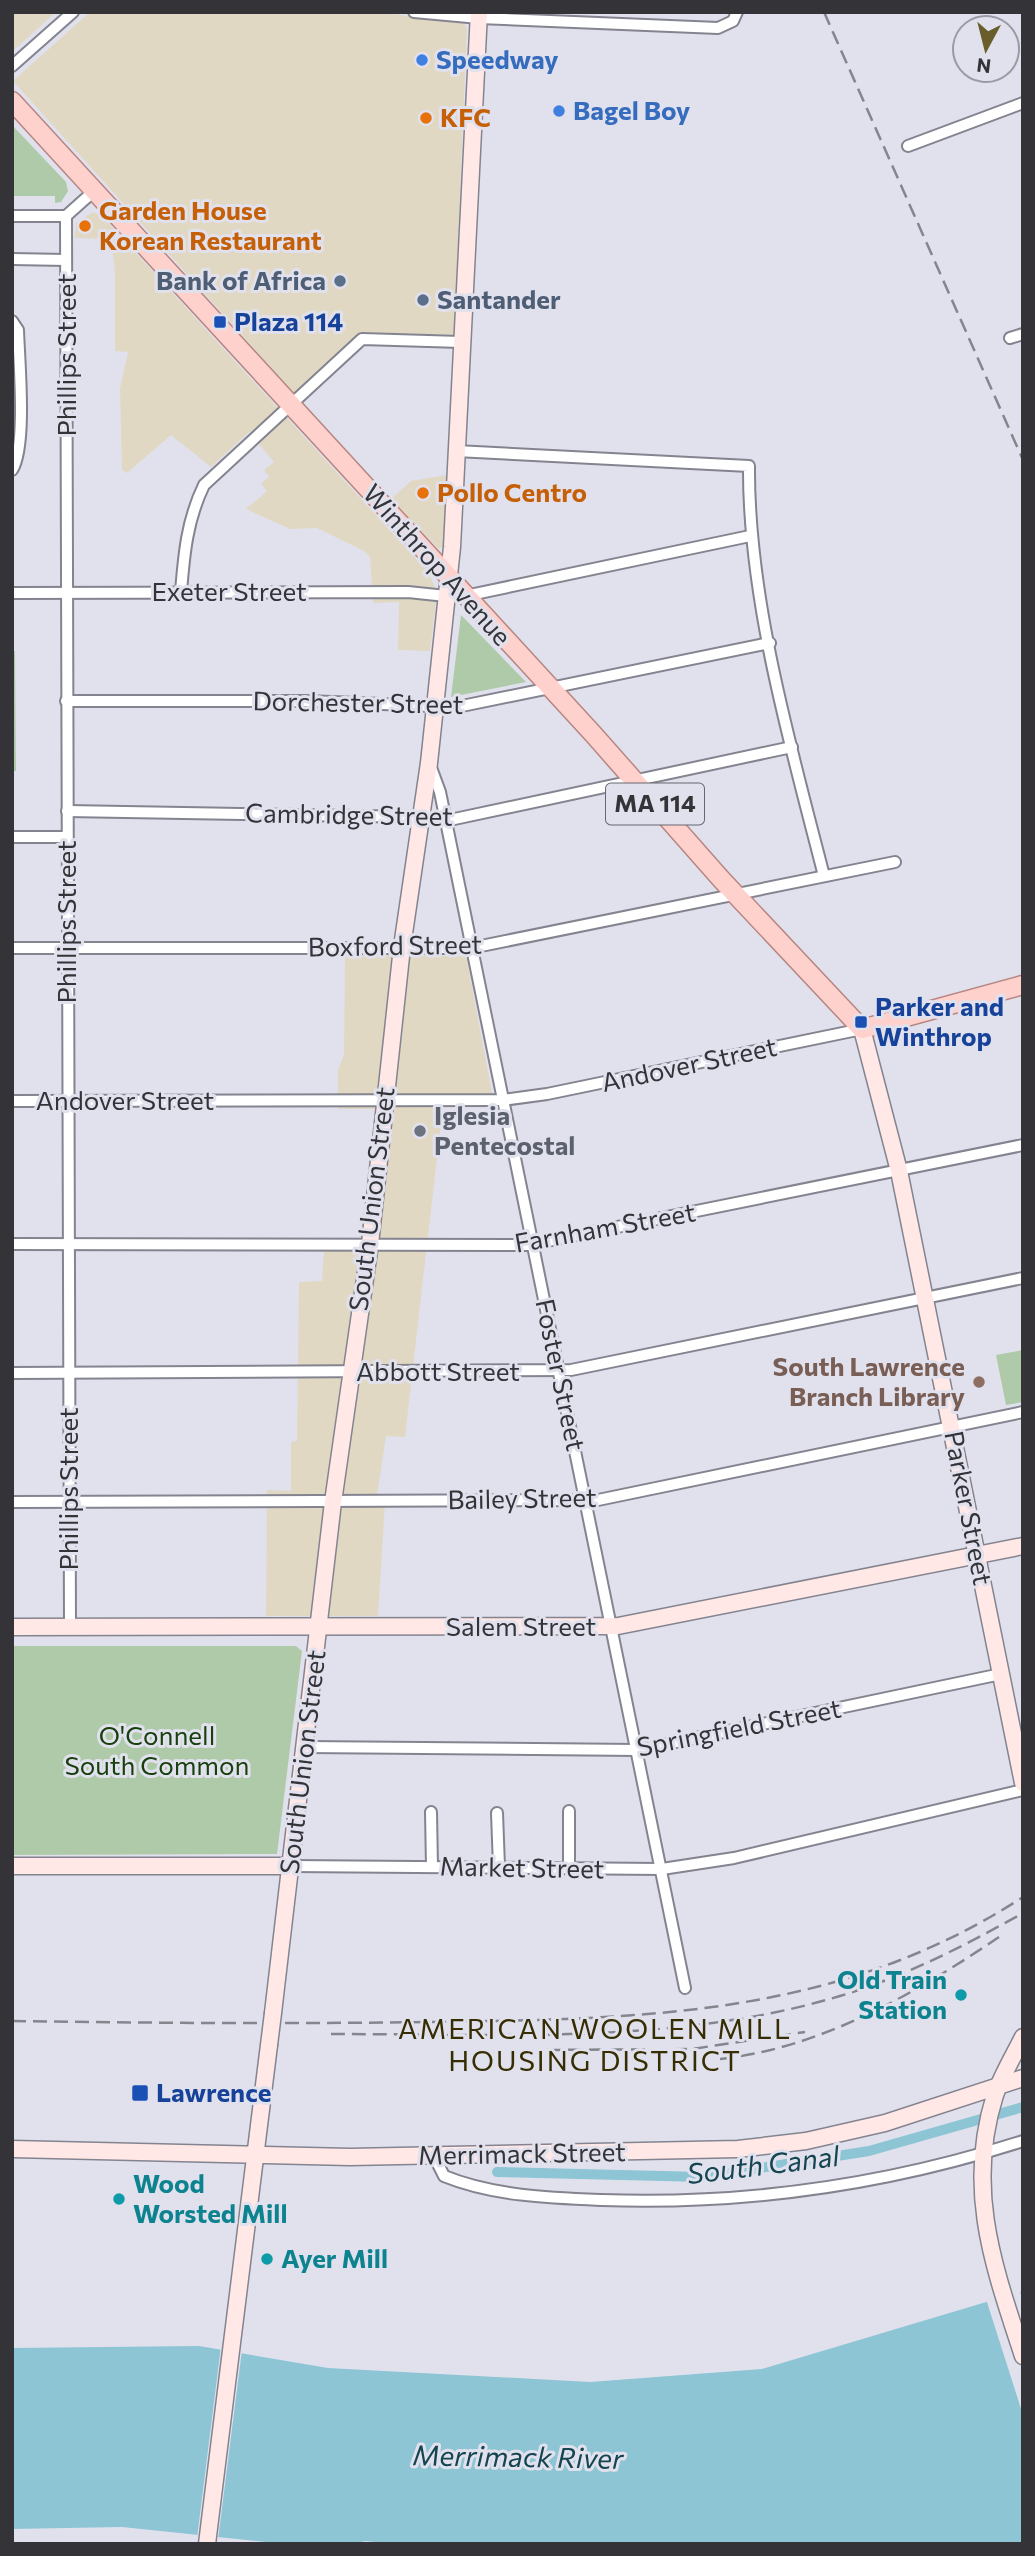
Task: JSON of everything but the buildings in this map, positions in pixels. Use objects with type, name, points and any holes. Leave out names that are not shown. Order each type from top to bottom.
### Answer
[{"type":"main road","name":"South Union Street","points":[[207,2544],[333,1502],[370,1244],[383,1102],[429,763],[449,578],[455,517],[461,342],[479,15]]},
{"type":"main road","name":"Winthrop Avenue","points":[[12,101],[552,690],[735,894],[862,1029]]},
{"type":"main road","name":"Andover Street","points":[[862,1029],[1023,985]]},
{"type":"main road","name":"Parker Street","points":[[862,1029],[899,1171],[1023,1783]]},
{"type":"main road","name":"Salem Street","points":[[12,1627],[612,1626],[1023,1546]]},
{"type":"main road","name":"Market Street","points":[[12,1866],[290,1866]]},
{"type":"main road","points":[[1023,2038],[997,2092],[983,2148],[981,2195],[995,2269],[1023,2356]]},
{"type":"main road","name":"Merrimack Street","points":[[12,2149],[350,2157],[673,2152],[806,2141],[885,2123],[997,2092],[1023,2078]]},
{"type":"street","points":[[12,66],[73,12]]},
{"type":"street","points":[[414,12],[718,27],[733,21],[737,12]]},
{"type":"street","points":[[908,146],[1023,103]]},
{"type":"street","points":[[12,216],[66,216],[94,191]]},
{"type":"street","name":"Phillips Street","points":[[66,216],[70,1628]]},
{"type":"street","points":[[12,259],[66,260]]},
{"type":"street","points":[[12,321],[18,330],[20,419],[19,460],[12,470]]},
{"type":"street","points":[[1010,338],[1023,334]]},
{"type":"street","points":[[181,592],[188,526],[192,509],[204,485],[362,339],[461,342]]},
{"type":"street","points":[[456,451],[749,466],[750,536],[792,747],[824,876]]},
{"type":"street","points":[[465,596],[750,536]]},
{"type":"street","name":"Exeter Street","points":[[12,593],[408,592],[446,596]]},
{"type":"street","name":"Dorchester Street","points":[[66,701],[307,701],[457,707],[552,690],[770,643]]},
{"type":"street","name":"Cambridge Street","points":[[67,811],[421,817],[445,821],[792,747]]},
{"type":"street","name":"Foster Street","points":[[429,763],[440,792],[532,1244],[561,1371],[685,1988]]},
{"type":"street","points":[[12,838],[66,837]]},
{"type":"street","name":"Boxford Street","points":[[12,948],[471,948],[895,862]]},
{"type":"street","name":"Andover Street","points":[[12,1101],[503,1100],[547,1094],[862,1029]]},
{"type":"street","name":"Farnham Street","points":[[12,1244],[532,1244],[1023,1145]]},
{"type":"street","name":"Abbott Street","points":[[12,1373],[561,1371],[1023,1278]]},
{"type":"street","name":"Bailey Street","points":[[12,1502],[585,1500],[1023,1412]]},
{"type":"street","name":"Springfield Street","points":[[305,1747],[638,1750],[1001,1674]]},
{"type":"street","name":"Market Street","points":[[290,1866],[662,1869],[734,1858],[1023,1790]]},
{"type":"street","points":[[569,1811],[569,1868]]},
{"type":"street","points":[[431,1812],[432,1867]]},
{"type":"street","points":[[497,1812],[499,1867]]},
{"type":"street","points":[[433,2154],[444,2176],[463,2184],[538,2195],[646,2201],[740,2199],[817,2190],[983,2148],[1023,2141]]},
{"type":"shaded area","points":[[12,12],[56,12],[12,52]]},
{"type":"shaded area","points":[[90,12],[379,12],[464,23],[467,28],[454,335],[361,332],[294,393],[13,81]]},
{"type":"shaded area","points":[[93,212],[102,216],[429,573],[437,593],[430,651],[398,650],[399,602],[373,603],[370,557],[364,551],[317,528],[290,529],[246,509],[267,491],[261,484],[269,477],[264,470],[274,462],[249,432],[211,467],[171,435],[127,473],[122,470],[120,388],[128,352],[115,351],[115,273],[111,239],[75,238],[76,223]]},
{"type":"shaded area","points":[[447,475],[444,546],[439,549],[391,499],[411,481]]},
{"type":"shaded area","points":[[345,955],[466,956],[493,1098],[444,1097],[405,1437],[386,1436],[376,1502],[385,1503],[378,1616],[266,1616],[267,1490],[291,1491],[291,1442],[297,1441],[299,1282],[322,1281],[324,1249],[359,1251],[375,1109],[338,1109],[338,1070],[344,1055]]},
{"type":"green space","points":[[12,125],[66,182],[68,191],[61,202],[55,203],[55,196],[12,196]]},
{"type":"green space","points":[[461,615],[464,618],[526,682],[451,697]]},
{"type":"green space","points":[[12,651],[15,651],[16,771],[12,771]]},
{"type":"green space","points":[[1023,1350],[1023,1402],[1006,1405],[996,1355]]},
{"type":"green space","name":"O'Connell South Common","points":[[12,1646],[296,1646],[302,1651],[277,1854],[12,1855]]},
{"type":"water","name":"Merrimack River","points":[[1023,2291],[1023,2544],[393,2544],[366,2541],[350,2544],[286,2544],[122,2527],[12,2529],[12,2348],[199,2346],[328,2368],[590,2382],[762,2369]]},
{"type":"pier","points":[[1019,2289],[1023,2300],[1023,2415],[986,2299]]},
{"type":"pier","points":[[221,2346],[242,2350],[218,2540],[197,2538]]},
{"type":"waterway","name":"South Canal","points":[[497,2172],[703,2177],[869,2151],[1023,2107]]},
{"type":"railway","points":[[824,12],[1023,460]]},
{"type":"railway","points":[[12,2021],[505,2021],[659,2013],[735,2004],[809,1989],[881,1967],[953,1937],[1023,1897]]},
{"type":"railway","points":[[331,2034],[523,2035],[652,2030],[778,2012],[840,1996],[911,1970],[1023,1913]]},
{"type":"railway","points":[[720,2059],[795,2043],[867,2015],[935,1978],[999,1937]]},
{"type":"railway","points":[[547,2050],[692,2049],[805,2032]]},
{"type":"place","name":"Speedway","points":[[422,60]]},
{"type":"place","name":"Bagel Boy","points":[[559,111]]},
{"type":"place","name":"KFC","points":[[426,118]]},
{"type":"place","name":"Garden House Korean Restaurant","points":[[85,226]]},
{"type":"place","name":"Bank of Africa","points":[[340,281]]},
{"type":"place","name":"Santander","points":[[423,300]]},
{"type":"place","name":"Plaza 114","points":[[220,322]]},
{"type":"place","name":"Pollo Centro","points":[[423,493]]},
{"type":"place","name":"Parker and Winthrop","points":[[861,1022]]},
{"type":"place","name":"Iglesia Pentecostal","points":[[420,1131]]},
{"type":"place","name":"South Lawrence Branch Library","points":[[979,1382]]},
{"type":"place","name":"Old Train Station","points":[[961,1995]]},
{"type":"place","name":"Lawrence","points":[[140,2093]]},
{"type":"place","name":"Wood Worsted Mill","points":[[119,2199]]},
{"type":"place","name":"Ayer Mill","points":[[267,2259]]},
{"type":"district","name":"AMERICAN WOOLEN MILL HOUSING DISTRICT","points":[[595,2045]]}]
